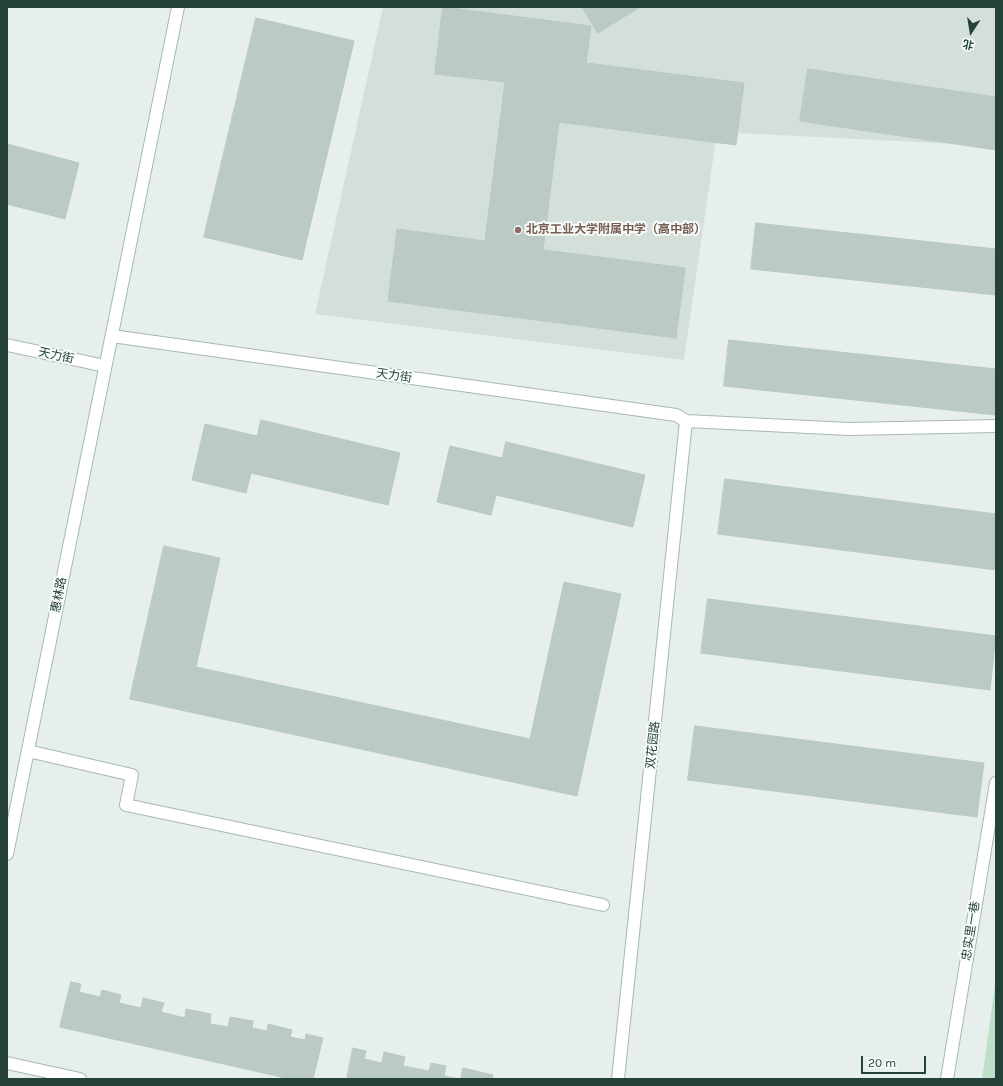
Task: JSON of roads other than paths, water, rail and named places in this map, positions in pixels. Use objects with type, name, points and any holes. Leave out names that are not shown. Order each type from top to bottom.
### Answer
[{"type":"street","name":"惠林路","points":[[7,854],[178,7]]},
{"type":"street","name":"天力街","points":[[112,336],[681,418],[849,429],[996,426]]},
{"type":"street","name":"天力街","points":[[7,345],[105,366]]},
{"type":"street","name":"双花园路","points":[[618,1079],[681,418]]},
{"type":"street","points":[[28,751],[132,775],[126,805],[603,905]]},
{"type":"street","name":"忠实里一巷","points":[[947,1079],[996,783]]},
{"type":"street","points":[[7,1063],[80,1079]]},
{"type":"place","name":"北京工业大学附属中学（高中部）","points":[[518,230]]}]
